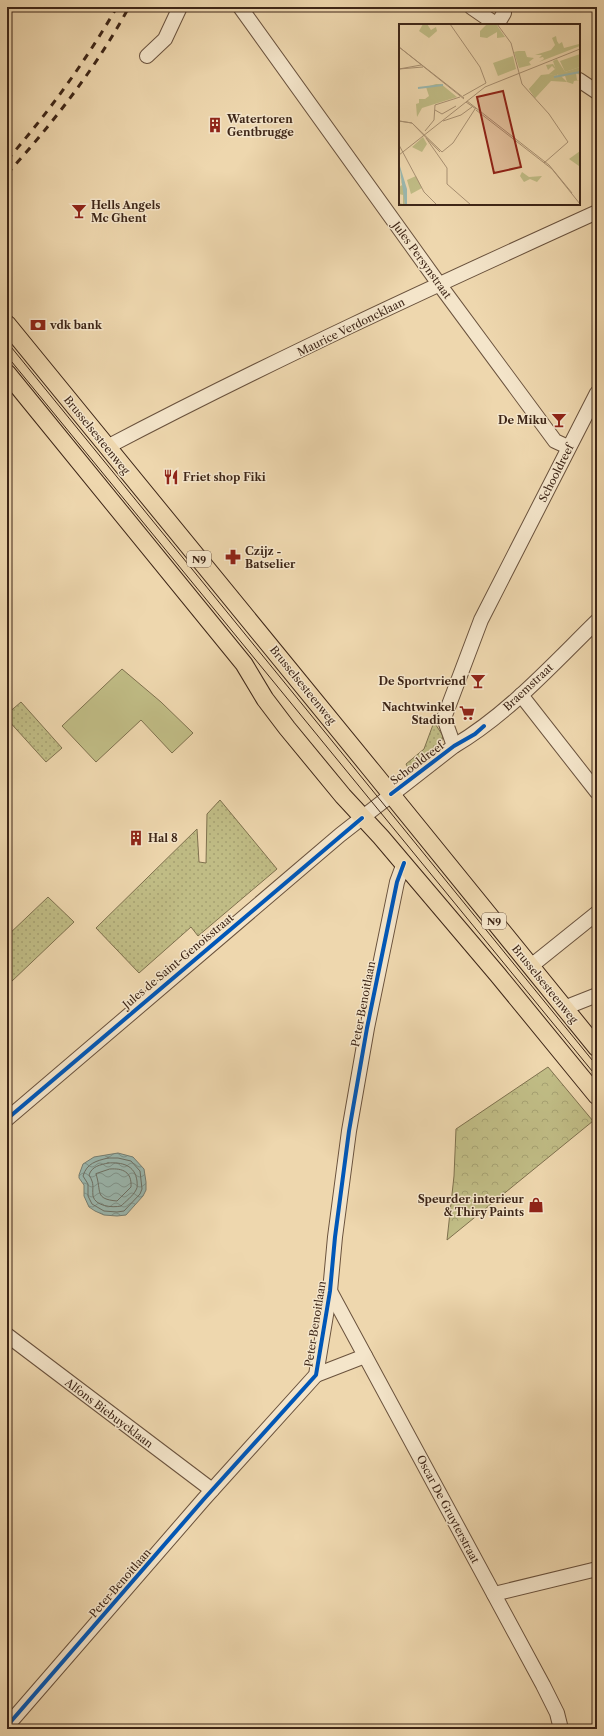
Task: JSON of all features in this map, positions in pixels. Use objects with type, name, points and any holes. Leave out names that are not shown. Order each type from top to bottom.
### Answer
[{"type":"main road","name":"Brusselsesteenweg","points":[[7,324],[597,1048]]},
{"type":"main road","points":[[7,373],[244,664],[265,699],[362,818],[404,863],[597,1096]]},
{"type":"street","points":[[148,56],[165,39],[180,7]]},
{"type":"street","name":"Jules Persynstraat","points":[[240,7],[439,284],[555,441],[568,447]]},
{"type":"street","points":[[471,7],[496,24]]},
{"type":"street","points":[[498,24],[504,13],[504,7]]},
{"type":"street","points":[[580,81],[597,92]]},
{"type":"street","name":"Maurice Verdoncklaan","points":[[107,447],[439,284],[597,212]]},
{"type":"street","name":"Schooldreef","points":[[391,794],[454,746],[444,718],[481,620],[568,447],[597,393]]},
{"type":"street","name":"Braemstraat","points":[[454,746],[475,734],[521,695],[597,621]]},
{"type":"street","points":[[521,695],[597,792]]},
{"type":"street","name":"Jules de Saint-Genoisstraat","points":[[7,1119],[391,794]]},
{"type":"street","name":"Peter Benoitlaan","points":[[7,1726],[212,1490],[316,1375],[330,1291],[335,1237],[348,1137],[365,1035],[397,882],[404,863]]},
{"type":"street","points":[[531,966],[597,913]]},
{"type":"street","points":[[564,1008],[597,995]]},
{"type":"street","name":"Oscar De Gruyterstraat","points":[[330,1291],[557,1713],[561,1729]]},
{"type":"street","name":"Alfons Biebuycklaan","points":[[7,1335],[212,1490]]},
{"type":"street","points":[[316,1375],[365,1356]]},
{"type":"street","points":[[494,1594],[597,1569]]},
{"type":"green space","points":[[122,669],[161,702],[193,733],[172,753],[141,720],[96,762],[62,726]]},
{"type":"green space","points":[[21,702],[62,748],[46,762],[7,719],[7,714]]},
{"type":"green space","points":[[434,722],[443,736],[441,743],[408,768],[406,764],[424,749]]},
{"type":"green space","points":[[220,800],[277,869],[198,936],[191,927],[139,973],[96,928],[197,829],[199,862],[206,863],[207,814]]},
{"type":"green space","points":[[48,897],[74,922],[11,982],[7,978],[7,936]]},
{"type":"green space","points":[[548,1067],[593,1121],[447,1240],[454,1176],[456,1129]]},
{"type":"water","points":[[118,1153],[133,1157],[144,1169],[146,1190],[143,1196],[126,1215],[104,1215],[89,1207],[84,1196],[84,1185],[79,1178],[79,1175],[83,1164],[94,1157]]},
{"type":"tram line","points":[[7,342],[597,1066]]},
{"type":"tram line","points":[[7,356],[597,1077]]},
{"type":"railway","points":[[7,160],[66,86],[117,7]]},
{"type":"railway","points":[[7,174],[41,135],[73,94],[102,52],[129,7]]},
{"type":"cycle path","points":[[391,794],[454,746],[475,734],[484,726]]},
{"type":"cycle path","points":[[7,1119],[362,818]]},
{"type":"cycle path","points":[[7,1726],[204,1499],[316,1375],[330,1291],[335,1237],[349,1131],[367,1028],[397,882],[404,863]]},
{"type":"place","name":"Watertoren Gentbrugge","points":[[215,125]]},
{"type":"place","name":"Hells Angels Mc Ghent","points":[[79,211]]},
{"type":"place","name":"vdk bank","points":[[38,325]]},
{"type":"place","name":"De Miku","points":[[559,420]]},
{"type":"place","name":"Friet shop Fiki","points":[[171,477]]},
{"type":"place","name":"Czijz - Batselier","points":[[233,557]]},
{"type":"place","name":"De Sportvriend","points":[[478,681]]},
{"type":"place","name":"Nachtwinkel Stadion","points":[[467,713]]},
{"type":"place","name":"Hal 8","points":[[136,838]]},
{"type":"place","name":"Speurder interieur & Thiry Paints","points":[[536,1205]]}]
